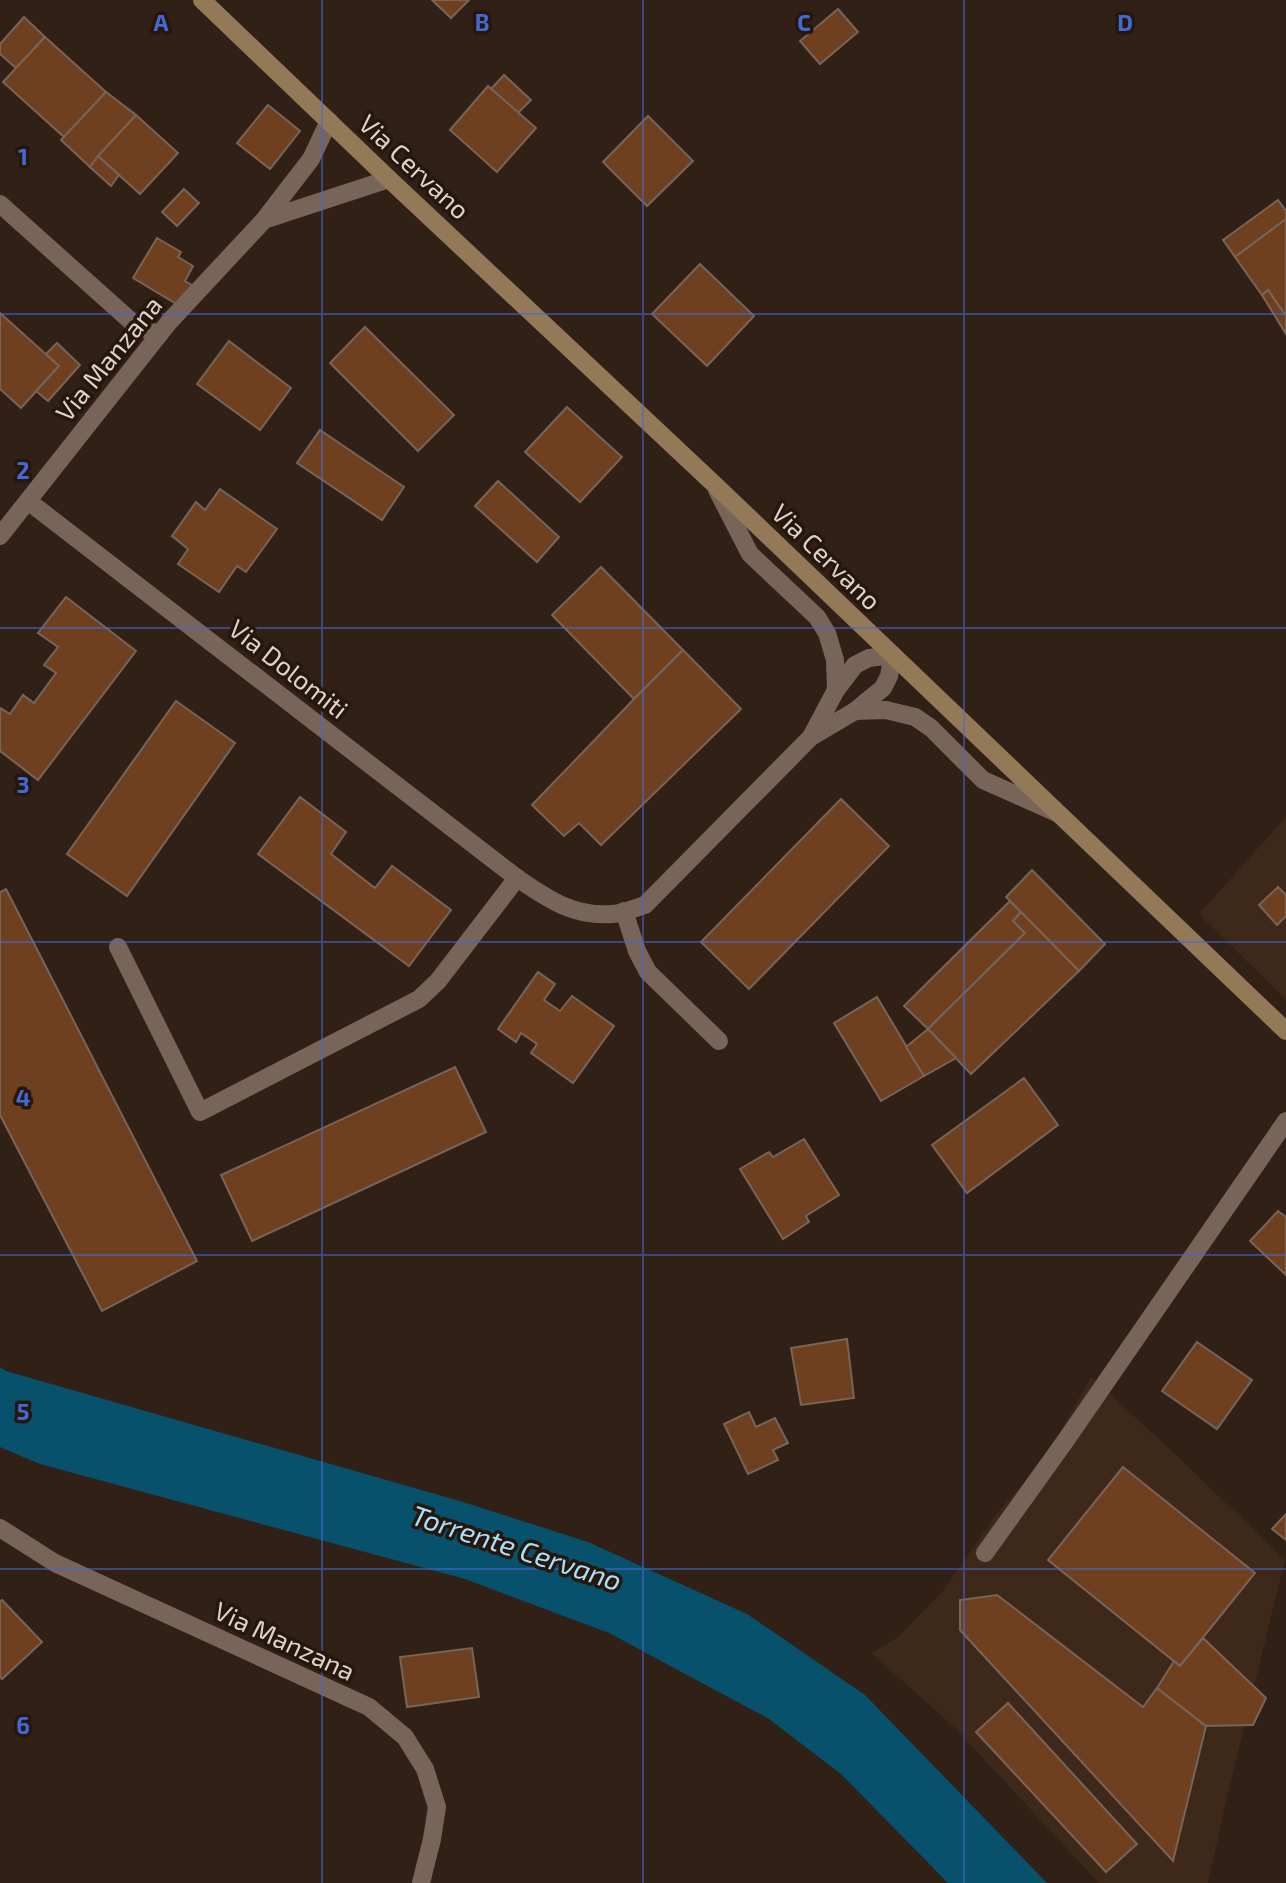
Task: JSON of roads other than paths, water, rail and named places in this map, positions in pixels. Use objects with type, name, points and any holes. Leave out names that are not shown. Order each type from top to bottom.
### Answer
[{"type":"main road","name":"Via Cervano","points":[[202,0],[714,484],[1286,1031]]},
{"type":"street","name":"Via Manzana","points":[[0,536],[159,335],[264,220],[311,159],[329,121]]},
{"type":"street","name":"Via Manzana","points":[[264,220],[389,179]]},
{"type":"street","points":[[0,204],[133,323],[159,335]]},
{"type":"street","points":[[714,484],[750,554],[817,617],[827,633],[835,660],[836,690]]},
{"type":"street","name":"Via Dolomiti","points":[[28,500],[517,877],[552,902],[582,913],[616,914],[645,905],[811,737],[855,711],[883,688],[889,676],[893,655],[869,658],[855,665],[836,690],[811,737]]},
{"type":"street","points":[[855,711],[886,710],[915,717],[931,728],[983,780],[1060,814]]},
{"type":"street","points":[[118,947],[200,1112],[419,999],[438,981],[517,877]]},
{"type":"street","points":[[624,911],[637,951],[648,972],[719,1041]]},
{"type":"street","points":[[985,1553],[1286,1121]]},
{"type":"street","name":"Via Manzana","points":[[0,1528],[54,1563],[369,1707],[405,1737],[425,1769],[437,1807],[421,1883]]},
{"type":"water","name":"Torrente Cervano","points":[[0,1367],[6,1371],[463,1502],[588,1542],[747,1614],[865,1695],[1047,1883],[948,1883],[841,1774],[769,1719],[609,1633],[465,1579],[40,1464],[0,1447]]}]
